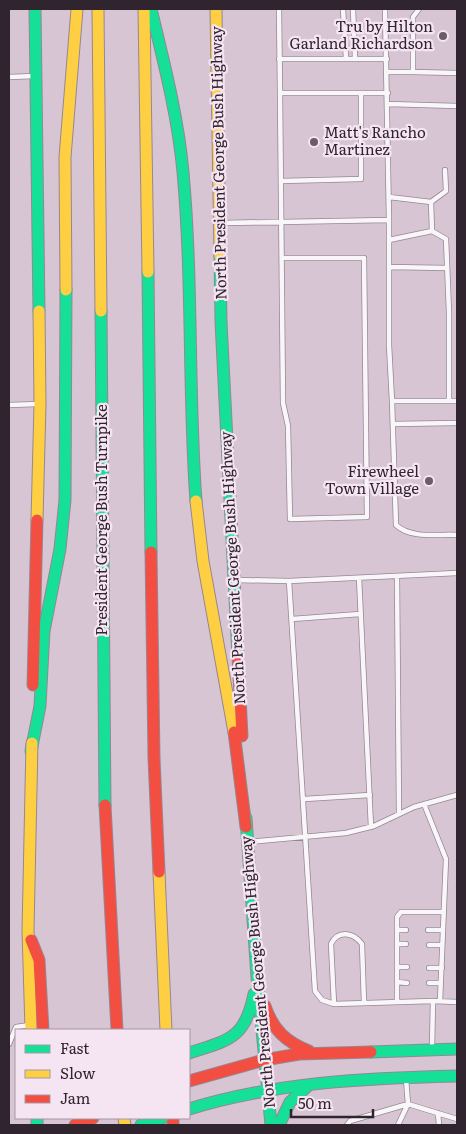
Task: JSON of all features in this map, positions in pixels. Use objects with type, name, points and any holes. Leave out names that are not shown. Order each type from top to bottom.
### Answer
[{"type":"main road","points":[[31,1027],[28,931],[40,404],[35,9]]},
{"type":"main road","points":[[32,751],[40,706],[44,631],[60,549],[65,500],[67,323],[64,238],[65,157],[77,9]]},
{"type":"main road","name":"President George Bush Turnpike","points":[[98,9],[105,808],[117,1029]]},
{"type":"main road","points":[[144,9],[154,766],[166,1029]]},
{"type":"main road","points":[[151,9],[170,86],[183,169],[188,247],[196,508],[206,578],[232,721],[239,791],[246,827]]},
{"type":"main road","name":"North President George Bush Highway","points":[[216,9],[221,322],[246,827],[257,977],[271,1125]]},
{"type":"main road","points":[[28,931],[39,960],[44,1029]]},
{"type":"main road","points":[[190,1053],[240,1033],[248,1022],[257,977]]},
{"type":"main road","points":[[257,977],[269,1020],[276,1032],[294,1046],[314,1053]]},
{"type":"main road","points":[[190,1081],[264,1060],[314,1053],[457,1050]]},
{"type":"main road","points":[[190,1109],[267,1088],[406,1077],[457,1076]]},
{"type":"main road","points":[[278,1125],[288,1104],[296,1094],[311,1084]]},
{"type":"main road","points":[[75,1125],[90,1119]]},
{"type":"main road","points":[[141,1125],[159,1119]]},
{"type":"lane","points":[[278,9],[283,403],[288,426],[290,519],[367,517],[364,258],[282,258]]},
{"type":"lane","points":[[344,9],[346,58]]},
{"type":"lane","points":[[353,9],[355,58]]},
{"type":"lane","points":[[386,9],[389,267],[396,525],[403,531],[412,533],[457,535]]},
{"type":"lane","points":[[413,72],[413,17],[419,9]]},
{"type":"lane","points":[[279,58],[387,59]]},
{"type":"lane","points":[[387,72],[457,73]]},
{"type":"lane","points":[[9,77],[36,76]]},
{"type":"lane","points":[[280,93],[388,93]]},
{"type":"lane","points":[[281,181],[361,180],[361,93]]},
{"type":"lane","points":[[388,104],[457,106]]},
{"type":"lane","points":[[389,197],[431,202],[446,191],[445,170]]},
{"type":"lane","points":[[431,202],[432,231]]},
{"type":"lane","points":[[220,223],[389,220]]},
{"type":"lane","points":[[390,240],[432,231],[446,239],[449,401]]},
{"type":"lane","points":[[389,267],[447,268]]},
{"type":"lane","points":[[392,402],[457,401]]},
{"type":"lane","points":[[9,404],[40,404]]},
{"type":"lane","points":[[393,424],[457,423]]},
{"type":"lane","points":[[234,580],[289,581],[457,573]]},
{"type":"lane","points":[[396,576],[399,814]]},
{"type":"lane","points":[[359,578],[371,827]]},
{"type":"lane","points":[[289,581],[315,991],[322,1000],[334,1004],[457,1002]]},
{"type":"lane","points":[[292,619],[360,614]]},
{"type":"lane","points":[[304,799],[370,795]]},
{"type":"lane","points":[[247,842],[346,833],[371,827],[424,804],[457,795]]},
{"type":"lane","points":[[424,804],[446,859],[440,1001]]},
{"type":"lane","points":[[397,1002],[397,917],[401,912],[444,912]]},
{"type":"lane","points":[[397,930],[406,930]]},
{"type":"lane","points":[[428,930],[443,930]]},
{"type":"lane","points":[[334,1004],[331,944],[336,936],[342,934],[351,934],[362,944],[364,1003]]},
{"type":"lane","points":[[397,944],[406,944]]},
{"type":"lane","points":[[428,944],[442,944]]},
{"type":"lane","points":[[397,967],[406,967]]},
{"type":"lane","points":[[429,968],[442,968]]},
{"type":"lane","points":[[396,982],[407,983]]},
{"type":"lane","points":[[429,983],[441,983]]},
{"type":"lane","points":[[432,1051],[433,1002]]},
{"type":"lane","points":[[15,1029],[16,1027],[31,1027]]},
{"type":"lane","points":[[9,1044],[15,1029]]},
{"type":"lane","points":[[398,1125],[408,1104],[406,1077]]},
{"type":"lane","points":[[347,1125],[350,1121],[408,1104],[457,1118]]},
{"type":"lane","points":[[438,1113],[439,1125]]},
{"type":"traffic: fast","points":[[35,9],[39,311]]},
{"type":"traffic: fast","points":[[151,9],[174,110],[183,172],[188,254],[196,501]]},
{"type":"traffic: fast","points":[[220,256],[221,322],[238,657]]},
{"type":"traffic: fast","points":[[148,272],[151,552]]},
{"type":"traffic: fast","points":[[31,751],[40,706],[44,631],[60,549],[65,500],[66,290]]},
{"type":"traffic: fast","points":[[101,311],[105,805]]},
{"type":"traffic: fast","points":[[246,818],[257,977],[271,1125]]},
{"type":"traffic: fast","points":[[190,1053],[215,1045],[233,1036],[246,1020],[254,994]]},
{"type":"traffic: fast","points":[[371,1052],[457,1049]]},
{"type":"traffic: fast","points":[[190,1109],[222,1100],[288,1087],[355,1080],[457,1076]]},
{"type":"traffic: fast","points":[[279,1125],[290,1102],[309,1085]]},
{"type":"traffic: fast","points":[[37,1119],[37,1125]]},
{"type":"traffic: fast","points":[[141,1125],[159,1119]]},
{"type":"traffic: slow","points":[[66,290],[65,157],[77,9]]},
{"type":"traffic: slow","points":[[98,9],[101,311]]},
{"type":"traffic: slow","points":[[144,9],[148,272]]},
{"type":"traffic: slow","points":[[216,9],[220,256]]},
{"type":"traffic: slow","points":[[37,520],[40,404],[39,311]]},
{"type":"traffic: slow","points":[[196,501],[203,561],[234,732]]},
{"type":"traffic: slow","points":[[31,1029],[28,931],[32,743]]},
{"type":"traffic: slow","points":[[159,872],[166,1029]]},
{"type":"traffic: slow","points":[[124,1119],[125,1125]]},
{"type":"traffic: jam","points":[[33,685],[37,520]]},
{"type":"traffic: jam","points":[[151,552],[154,758],[159,872]]},
{"type":"traffic: jam","points":[[238,657],[242,736]]},
{"type":"traffic: jam","points":[[234,732],[246,827]]},
{"type":"traffic: jam","points":[[105,805],[117,1029]]},
{"type":"traffic: jam","points":[[31,940],[39,960],[43,1029]]},
{"type":"traffic: jam","points":[[265,1006],[272,1022],[281,1034],[294,1044],[309,1051]]},
{"type":"traffic: jam","points":[[190,1081],[264,1060],[299,1054],[371,1052]]},
{"type":"traffic: jam","points":[[75,1125],[90,1119]]},
{"type":"traffic: jam","points":[[173,1119],[173,1125]]},
{"type":"place","name":"Tru by Hilton Garland Richardson","points":[[443,36]]},
{"type":"place","name":"Matt's Rancho Martinez","points":[[314,142]]},
{"type":"place","name":"Firewheel Town Village","points":[[429,481]]}]
